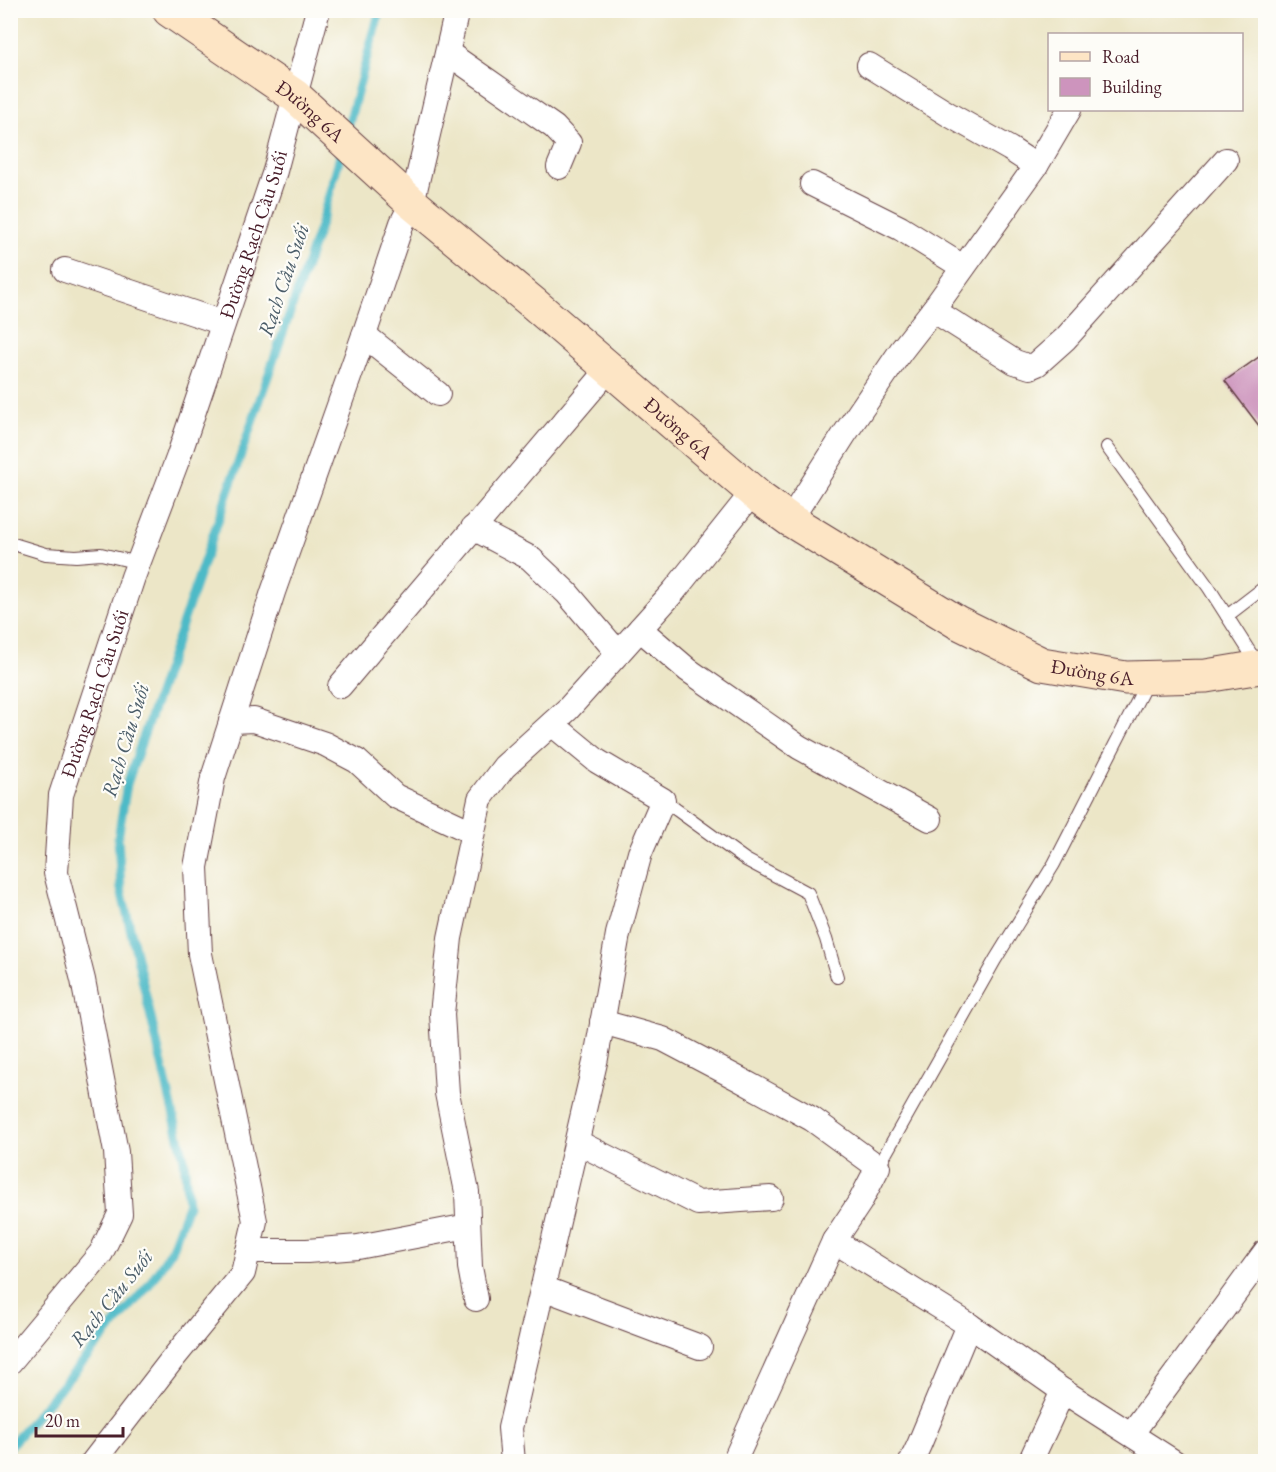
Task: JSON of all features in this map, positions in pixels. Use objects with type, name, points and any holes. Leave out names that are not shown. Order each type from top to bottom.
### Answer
[{"type":"street","name":"Đường 6A","points":[[169,10],[300,101],[407,198],[753,492],[790,520],[957,622],[1042,664],[1126,678],[1206,676],[1265,666]]},
{"type":"street","name":"Đường Rạch Cầu Suối","points":[[10,1362],[101,1253],[120,1214],[116,1152],[83,980],[56,873],[61,795],[139,562],[178,458],[300,101],[318,10]]},
{"type":"street","points":[[93,1461],[243,1273],[255,1221],[200,954],[196,867],[213,778],[273,592],[402,223],[448,53],[457,10]]},
{"type":"street","points":[[448,53],[554,126],[569,143],[559,167]]},
{"type":"street","points":[[868,65],[948,114],[1011,148],[1036,166]]},
{"type":"street","points":[[790,520],[901,351],[1036,166],[1068,111]]},
{"type":"street","points":[[933,310],[1016,362],[1030,367],[1037,364],[1065,339],[1226,160]]},
{"type":"street","points":[[812,184],[900,228],[963,267]]},
{"type":"street","points":[[65,270],[223,323]]},
{"type":"street","points":[[364,335],[438,394]]},
{"type":"street","points":[[340,686],[609,369]]},
{"type":"street","points":[[476,1299],[470,1267],[467,1192],[447,1093],[442,1014],[450,938],[480,799],[504,767],[568,709],[674,591],[753,492]]},
{"type":"street","points":[[473,528],[530,558],[567,593],[618,653]]},
{"type":"street","points":[[640,629],[688,670],[799,747],[930,819]]},
{"type":"street","points":[[231,721],[254,720],[325,744],[357,761],[395,796],[472,832]]},
{"type":"street","points":[[513,1461],[510,1428],[577,1142],[618,934],[640,853],[663,800],[597,761],[552,724]]},
{"type":"street","points":[[602,1022],[663,1039],[812,1119],[878,1167],[860,1203],[834,1241],[734,1461]]},
{"type":"street","points":[[577,1142],[698,1203],[771,1198]]},
{"type":"street","points":[[248,1251],[307,1251],[358,1247],[468,1226]]},
{"type":"street","points":[[834,1241],[969,1325],[1063,1391],[1174,1461]]},
{"type":"street","points":[[1132,1433],[1266,1251]]},
{"type":"street","points":[[543,1288],[700,1347]]},
{"type":"street","points":[[911,1461],[920,1445],[969,1325]]},
{"type":"street","points":[[1030,1461],[1063,1391]]},
{"type":"lane","points":[[1107,447],[1209,588],[1251,654],[1265,666]]},
{"type":"lane","points":[[10,543],[46,554],[76,556],[101,554],[139,562]]},
{"type":"lane","points":[[1227,616],[1266,586]]},
{"type":"lane","points":[[878,1167],[995,960],[1054,864],[1149,678]]},
{"type":"lane","points":[[663,800],[746,860],[808,893],[826,939],[837,977]]},
{"type":"building","points":[[1266,352],[1266,435],[1225,381]]},
{"type":"waterway","name":"Rạch Cầu Suối","points":[[346,133],[380,10]]},
{"type":"waterway","name":"Rạch Cầu Suối","points":[[10,1446],[148,1286],[171,1251],[188,1205],[184,1159],[121,889],[118,838],[127,784],[322,220],[342,149]]}]
